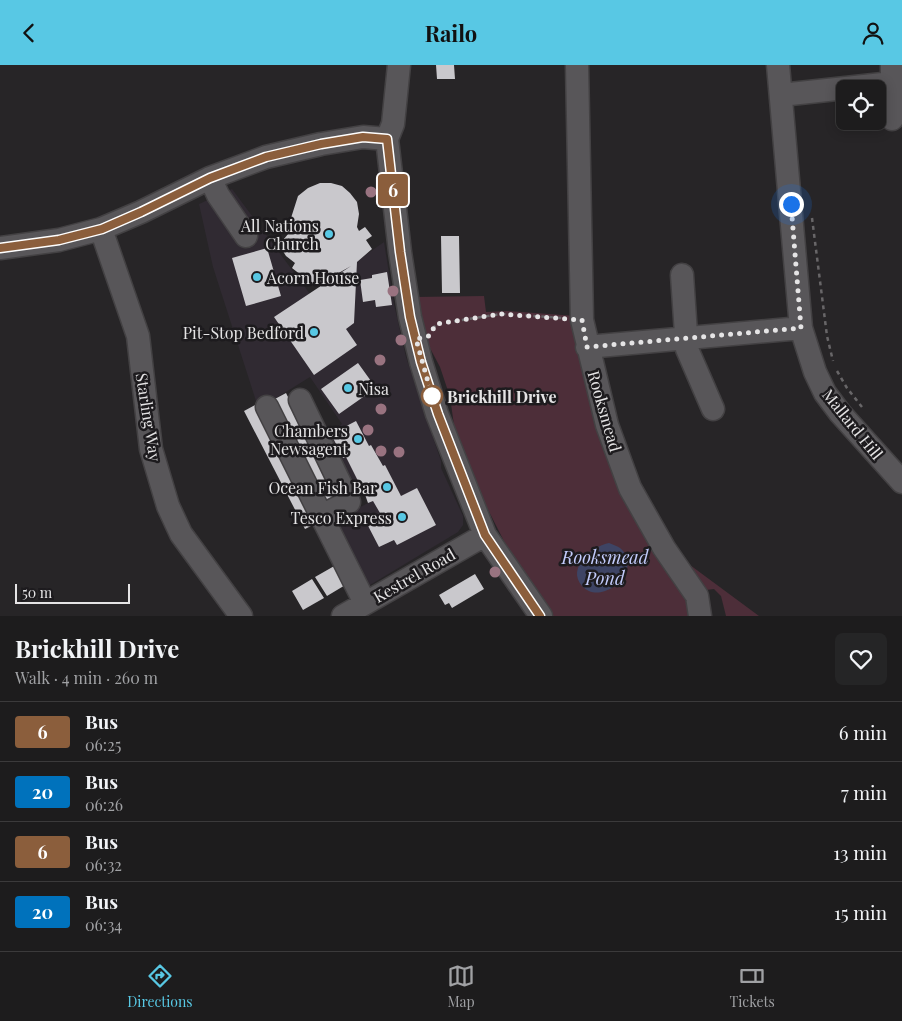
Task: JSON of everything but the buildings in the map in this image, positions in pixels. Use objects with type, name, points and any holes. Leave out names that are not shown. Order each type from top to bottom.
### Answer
[{"type":"street","points":[[399,65],[394,123],[387,139],[400,252],[410,317],[438,414],[485,535],[540,616]]},
{"type":"street","name":"Rooksmead","points":[[577,65],[582,320],[587,347],[607,425],[630,488],[664,548],[697,596],[700,616]]},
{"type":"street","name":"Mallard Hill","points":[[778,65],[801,328],[815,372],[825,393],[840,413],[902,482]]},
{"type":"street","points":[[780,95],[892,74],[892,119]]},
{"type":"street","points":[[0,248],[59,240],[102,229],[210,178],[266,157],[321,144],[363,137],[387,139]]},
{"type":"street","points":[[210,178],[218,195],[246,236]]},
{"type":"street","name":"Starling Way","points":[[102,229],[138,336],[151,449],[168,506],[181,534],[241,616]]},
{"type":"street","points":[[682,275],[686,349],[713,409]]},
{"type":"street","points":[[587,347],[801,328]]},
{"type":"street","points":[[300,400],[349,502],[322,516]]},
{"type":"street","points":[[267,407],[365,603]]},
{"type":"street","name":"Kestrel Road","points":[[344,616],[485,535]]},
{"type":"path","points":[[811,211],[827,336],[834,365],[847,388],[865,411]]},
{"type":"path","points":[[416,339],[429,336],[436,324],[501,314],[582,320]]},
{"type":"shaded area","points":[[232,189],[310,294],[384,242],[394,304],[406,357],[441,461],[441,468],[463,516],[463,525],[458,532],[365,588],[330,523],[368,503],[358,482],[355,484],[326,434],[342,424],[310,377],[273,400],[257,404],[213,267],[199,204]]},
{"type":"shaded area","points":[[484,296],[486,312],[507,311],[576,316],[584,364],[691,600],[695,616],[551,616],[511,555],[475,484],[456,439],[450,397],[440,367],[423,335],[415,297]]},
{"type":"shaded area","points":[[690,565],[759,616],[726,616],[721,596],[714,589],[706,590]]},
{"type":"water","name":"Rooksmead Pond","points":[[609,543],[620,548],[626,557],[627,566],[624,575],[618,583],[609,589],[600,592],[590,592],[582,586],[578,579],[579,565],[595,548]]},
{"type":"bus line","name":"6","points":[[0,248],[59,240],[102,229],[225,171],[266,157],[321,144],[363,137],[387,139],[400,252],[410,317],[421,362],[453,457],[479,516],[485,535],[498,551],[540,616]]},
{"type":"place","name":"All Nations Church","points":[[329,234]]},
{"type":"place","name":"Acorn House","points":[[257,277]]},
{"type":"place","name":"Pit-Stop Bedford","points":[[314,332]]},
{"type":"place","name":"Nisa","points":[[348,388]]},
{"type":"place","name":"Brickhill Drive","points":[[432,396]]},
{"type":"place","name":"Chambers Newsagent","points":[[358,439]]},
{"type":"place","name":"Ocean Fish Bar","points":[[387,487]]},
{"type":"place","name":"Tesco Express","points":[[402,517]]},
{"type":"route","points":[[432,396],[416,339],[429,336],[436,324],[501,314],[582,320],[587,347],[801,328],[791,204]]}]
